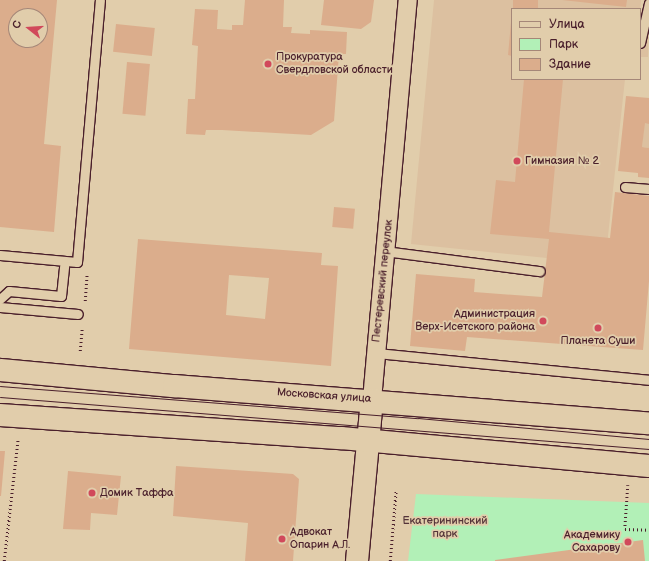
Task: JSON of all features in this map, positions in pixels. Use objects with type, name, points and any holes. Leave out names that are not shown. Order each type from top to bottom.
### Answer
[{"type":"main road","name":"Московская улица","points":[[0,370],[174,386],[372,400],[649,423]]},
{"type":"main road","name":"Пестеревский переулок","points":[[357,561],[370,441],[372,400]]},
{"type":"main road","points":[[0,415],[370,441],[649,466]]},
{"type":"street","name":"Пестеревский переулок","points":[[372,400],[408,0]]},
{"type":"lane","points":[[0,255],[77,262],[100,0]]},
{"type":"lane","points":[[641,39],[649,4]]},
{"type":"lane","points":[[626,187],[649,189]]},
{"type":"lane","points":[[385,250],[540,271]]},
{"type":"lane","points":[[0,299],[9,291],[61,296],[64,266]]},
{"type":"lane","points":[[0,307],[78,314]]},
{"type":"lane","points":[[376,353],[649,380]]},
{"type":"path","points":[[4,561],[18,438]]},
{"type":"path","points":[[628,485],[625,529],[649,530]]},
{"type":"path","points":[[390,561],[396,490]]},
{"type":"shaded area","name":"Гимназия № 2","points":[[434,0],[641,0],[640,8],[511,8],[511,80],[625,80],[605,264],[411,244]]},
{"type":"shaded area","points":[[641,10],[649,11],[648,57],[641,57]]},
{"type":"shaded area","points":[[647,98],[649,98],[649,148],[642,147]]},
{"type":"green space","name":"Екатерининский парк","points":[[416,494],[649,503],[649,561],[408,561]]},
{"type":"building","points":[[0,0],[57,0],[44,144],[61,146],[54,232],[0,227]]},
{"type":"building","name":"Прокуратура Свердловской области","points":[[245,0],[284,0],[283,27],[292,27],[291,33],[310,34],[310,30],[347,32],[346,54],[339,54],[334,121],[311,135],[222,130],[206,130],[205,135],[186,134],[188,99],[195,99],[198,46],[192,45],[195,9],[218,10],[217,29],[232,30],[232,25],[243,25]]},
{"type":"building","points":[[324,0],[374,0],[371,22],[361,29],[321,25]]},
{"type":"building","points":[[513,0],[538,0],[538,8],[513,8]]},
{"type":"building","points":[[562,0],[627,0],[626,7]]},
{"type":"building","points":[[511,22],[511,56],[508,55]]},
{"type":"building","points":[[116,24],[155,28],[152,56],[113,52]]},
{"type":"building","points":[[127,62],[150,64],[145,116],[122,114]]},
{"type":"building","points":[[524,80],[563,80],[549,232],[610,238],[615,192],[649,196],[649,281],[643,350],[467,337],[465,351],[410,346],[416,274],[475,279],[474,292],[542,297],[549,239],[490,234],[496,180],[515,182]]},
{"type":"building","points":[[626,96],[649,98],[649,124],[645,123],[642,147],[649,148],[649,178],[638,177],[638,173],[618,171]]},
{"type":"building","points":[[334,207],[355,209],[353,229],[332,227]]},
{"type":"building","points":[[138,239],[322,253],[321,265],[338,266],[331,366],[129,349]],"holes":[[[229,275],[269,278],[265,319],[226,315]]]},
{"type":"building","points":[[0,451],[5,451],[1,496],[0,496]]},
{"type":"building","points":[[176,466],[293,474],[299,479],[293,561],[245,561],[248,523],[173,516]]},
{"type":"building","name":"Домик Таффа","points":[[68,471],[121,476],[117,515],[91,513],[90,530],[63,529]]},
{"type":"building","points":[[643,540],[645,561],[495,561],[495,560]]},
{"type":"tram line","points":[[0,386],[418,418],[649,439]]},
{"type":"tram line","points":[[0,397],[649,449]]},
{"type":"place","name":"Прокуратура Свердловской области","points":[[268,64]]},
{"type":"place","name":"Гимназия № 2","points":[[517,161]]},
{"type":"place","name":"Администрация Верх-Исетского района","points":[[543,321]]},
{"type":"place","name":"Планета Суши","points":[[598,328]]},
{"type":"place","name":"Домик Таффа","points":[[92,493]]},
{"type":"place","name":"Адвокат Опарин А.Л.","points":[[282,539]]},
{"type":"place","name":"Академику Сахарову","points":[[628,542]]}]
